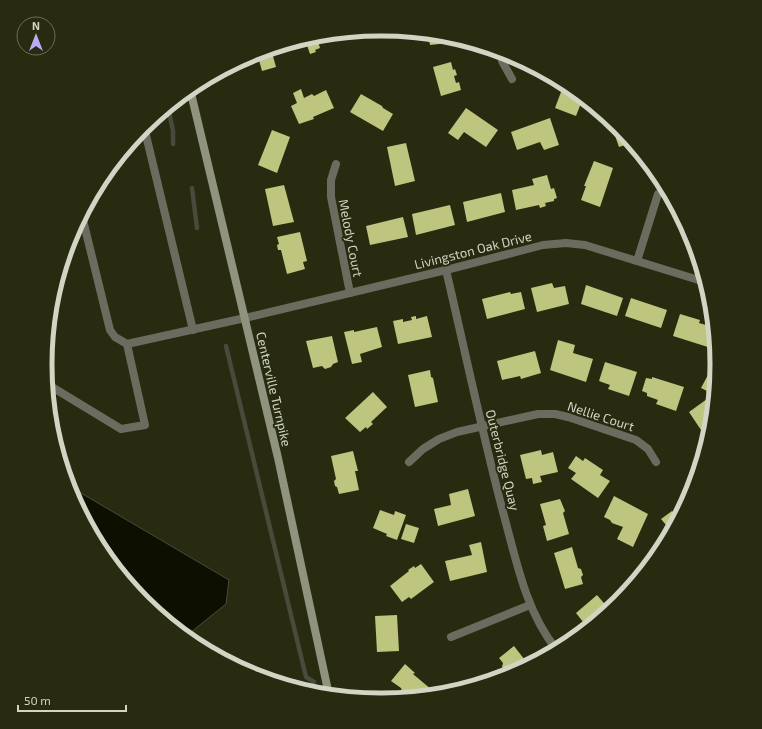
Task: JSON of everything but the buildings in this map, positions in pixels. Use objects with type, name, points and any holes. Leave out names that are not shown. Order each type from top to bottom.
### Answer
[{"type":"main road","name":"Centerville Turnpike","points":[[192,96],[246,318],[328,689]]},
{"type":"street","points":[[502,59],[512,79]]},
{"type":"street","points":[[146,135],[193,330]]},
{"type":"street","name":"Melody Court","points":[[336,164],[330,197],[350,294]]},
{"type":"street","points":[[637,261],[658,194]]},
{"type":"street","points":[[53,387],[121,429],[145,425],[128,344],[115,337],[110,330],[84,224]]},
{"type":"street","name":"Livingston Oak Drive","points":[[128,344],[350,294],[543,245],[566,243],[591,247],[698,280]]},
{"type":"street","name":"Outerbridge Quay","points":[[446,270],[482,426],[522,584],[530,605],[553,644]]},
{"type":"street","name":"Nellie Court","points":[[409,462],[439,439],[457,432],[538,414],[555,414],[636,440],[648,449],[656,462]]},
{"type":"street","points":[[451,637],[530,605]]},
{"type":"shaded area","points":[[79,492],[229,580],[226,604],[191,632],[149,597],[120,564],[86,510]]},
{"type":"waterway","points":[[169,114],[173,131],[173,144]]},
{"type":"waterway","points":[[192,188],[197,228]]},
{"type":"waterway","points":[[226,346],[306,677],[314,682]]}]
